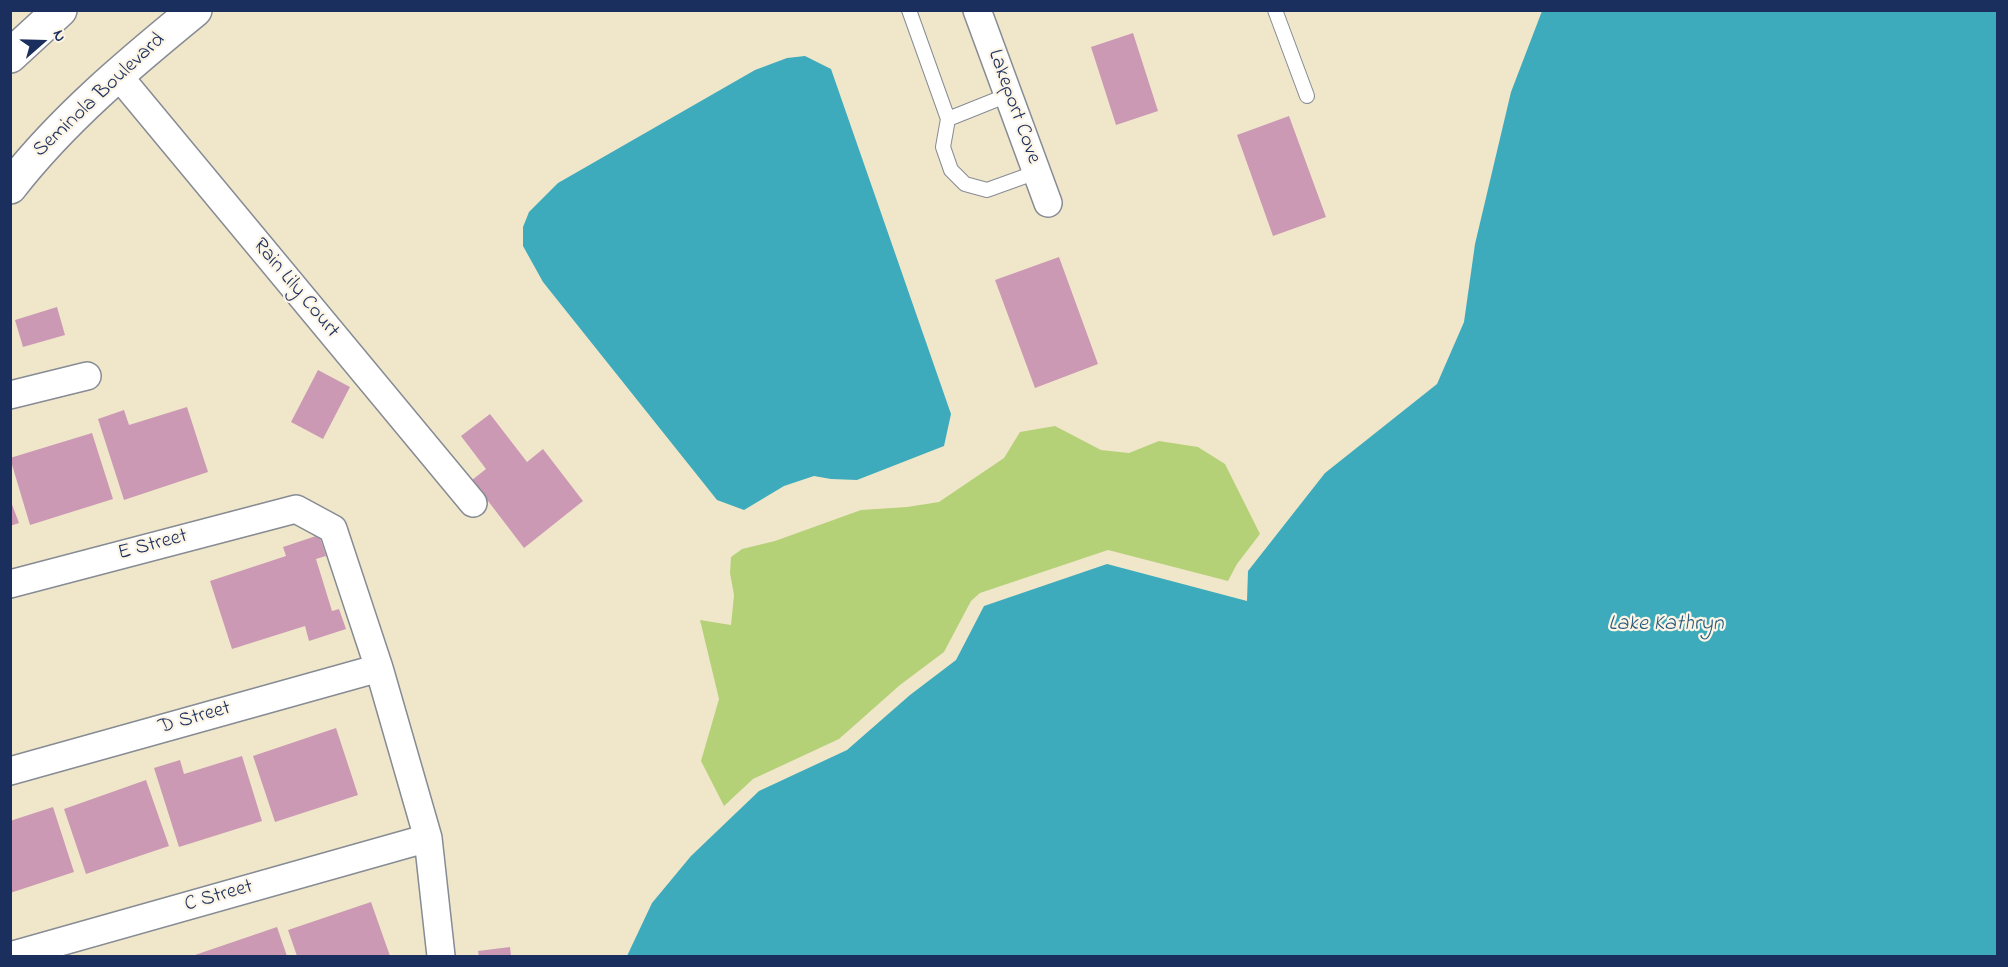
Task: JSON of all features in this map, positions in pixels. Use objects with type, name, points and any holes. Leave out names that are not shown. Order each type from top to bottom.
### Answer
[{"type":"main road","points":[[10,56],[60,10]]},
{"type":"main road","name":"Seminola Boulevard","points":[[10,187],[32,159],[117,74],[195,10]]},
{"type":"street","name":"Lakeport Cove","points":[[977,10],[1048,203]]},
{"type":"street","name":"Rain Lily Court","points":[[117,74],[473,503]]},
{"type":"street","points":[[10,395],[87,376]]},
{"type":"street","name":"E Street","points":[[10,584],[296,509],[333,529],[379,668]]},
{"type":"street","points":[[379,668],[428,838],[441,957]]},
{"type":"street","name":"D Street","points":[[10,771],[379,668]]},
{"type":"street","name":"C Street","points":[[10,956],[428,838]]},
{"type":"lane","points":[[909,10],[948,119],[943,147],[951,170],[965,184],[987,190],[1037,172]]},
{"type":"lane","points":[[1275,10],[1307,96]]},
{"type":"lane","points":[[948,119],[1008,95]]},
{"type":"green space","points":[[1055,426],[1101,450],[1129,453],[1159,441],[1198,447],[1225,464],[1260,534],[1237,564],[1228,581],[1108,550],[980,593],[971,601],[944,652],[900,685],[839,739],[753,779],[724,806],[701,761],[719,699],[700,620],[731,625],[734,595],[730,573],[731,557],[742,549],[775,541],[861,510],[939,502],[1004,458],[1020,432]]},
{"type":"water","name":"Lake Kathryn","points":[[1542,11],[1997,11],[1997,956],[627,956],[652,903],[691,856],[759,791],[847,750],[910,695],[956,660],[984,606],[1107,564],[1247,601],[1248,571],[1325,473],[1437,384],[1464,322],[1475,244],[1511,92]]},
{"type":"water","points":[[805,56],[831,69],[951,414],[944,446],[857,480],[814,476],[784,486],[744,510],[717,500],[543,282],[523,246],[523,227],[529,212],[558,183],[755,70],[787,58]]},
{"type":"building","points":[[1133,33],[1158,111],[1116,125],[1091,47]]},
{"type":"building","points":[[1289,116],[1326,217],[1273,236],[1237,135]]},
{"type":"building","points":[[1059,257],[1098,364],[1035,388],[995,280]]},
{"type":"building","points":[[57,307],[65,335],[23,347],[15,320]]},
{"type":"building","points":[[318,370],[350,387],[323,439],[291,422]]},
{"type":"building","points":[[187,407],[208,472],[124,500],[98,419],[124,410],[129,425]]},
{"type":"building","points":[[490,414],[527,462],[543,449],[583,501],[524,548],[472,480],[486,469],[461,436]]},
{"type":"building","points":[[92,433],[113,499],[30,525],[10,458]]},
{"type":"building","points":[[10,499],[19,523],[10,526]]},
{"type":"building","points":[[319,535],[326,556],[316,559],[332,611],[339,609],[346,629],[309,641],[305,626],[232,649],[210,581],[286,556],[283,547]]},
{"type":"building","points":[[336,728],[358,795],[275,822],[253,756]]},
{"type":"building","points":[[242,756],[262,821],[179,847],[154,768],[180,760],[184,774]]},
{"type":"building","points":[[146,780],[169,846],[86,874],[64,809]]},
{"type":"building","points":[[53,807],[74,872],[10,893],[10,821]]},
{"type":"building","points":[[371,902],[390,956],[297,956],[288,930]]},
{"type":"building","points":[[277,927],[287,956],[192,956]]},
{"type":"building","points":[[510,947],[511,956],[479,956],[478,951]]}]
